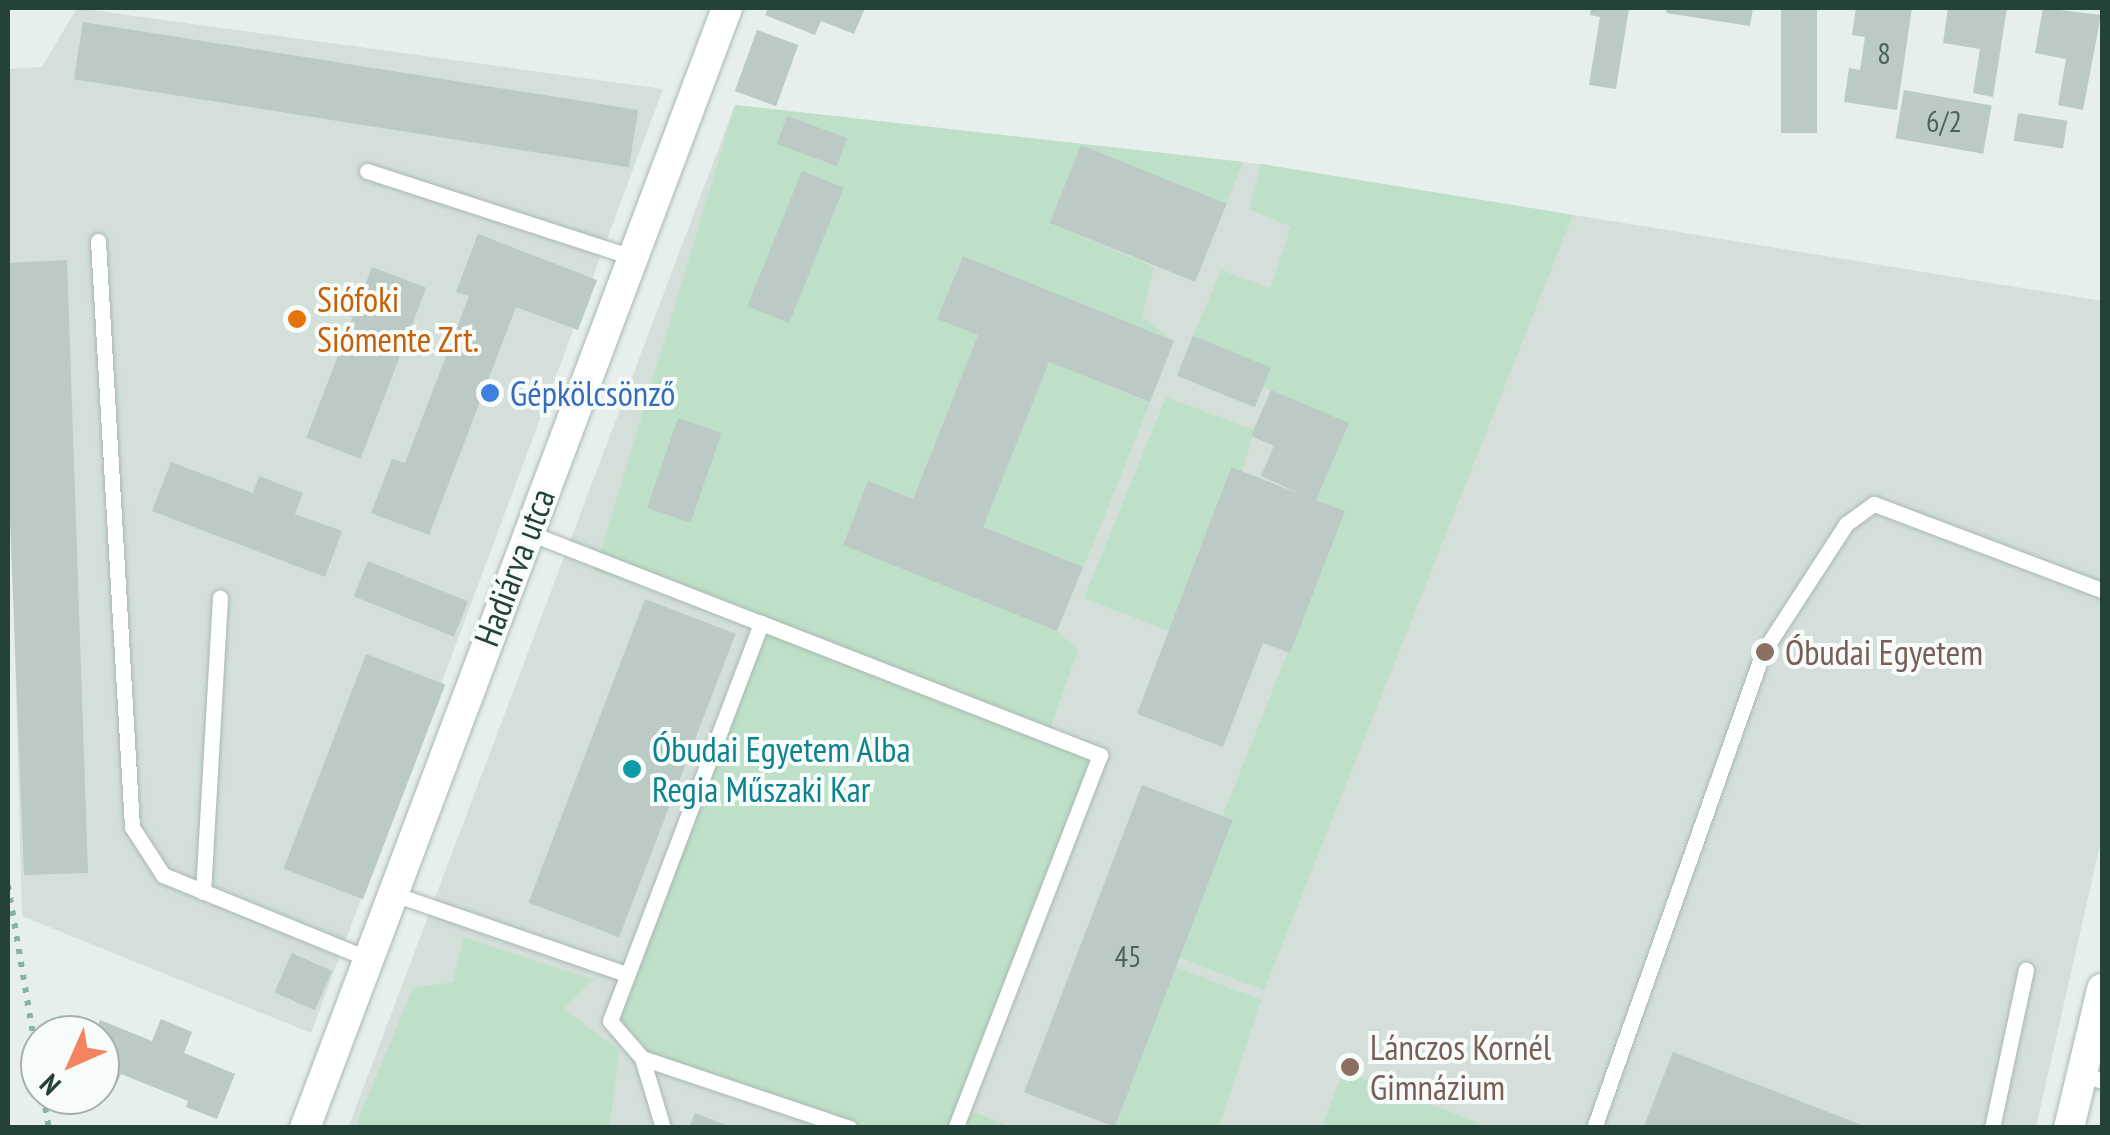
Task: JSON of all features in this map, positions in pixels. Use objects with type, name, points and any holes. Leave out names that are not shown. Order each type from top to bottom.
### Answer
[{"type":"street","name":"Hadiárva utca","points":[[304,1128],[727,8]]},
{"type":"street","points":[[2069,1128],[2092,1077],[2102,989]]},
{"type":"lane","points":[[367,171],[631,257]]},
{"type":"lane","points":[[98,240],[127,800],[132,827],[162,875],[366,958]]},
{"type":"lane","points":[[1594,1128],[1763,652],[1846,524],[1874,504],[2102,590]]},
{"type":"lane","points":[[528,532],[1100,755],[956,1128]]},
{"type":"lane","points":[[202,892],[220,597]]},
{"type":"lane","points":[[663,1128],[642,1058],[610,1022],[761,623]]},
{"type":"lane","points":[[392,893],[626,974]]},
{"type":"lane","points":[[1992,1128],[2026,970]]},
{"type":"lane","points":[[642,1058],[850,1128]]},
{"type":"path","points":[[8,885],[30,1015]]},
{"type":"shaded area","points":[[77,8],[663,89],[311,1033],[22,916],[8,395],[8,69],[42,67]]},
{"type":"shaded area","name":"Óbudai Egyetem","points":[[735,105],[1261,164],[2102,301],[2102,836],[2036,1127],[348,1128]]},
{"type":"green space","points":[[735,105],[1243,162],[1226,204],[1081,145],[1049,223],[1154,267],[1142,317],[1174,341],[962,256],[937,319],[978,335],[913,499],[868,482],[843,544],[1057,631],[1078,650],[1048,734],[1100,755],[959,1121],[976,1113],[1011,1127],[850,1127],[642,1058],[610,1021],[760,623],[595,571]]},
{"type":"green space","points":[[1261,164],[1573,215],[1264,990],[1168,953],[1344,511],[1316,500],[1348,423],[1263,387],[1193,336],[1221,270],[1270,288],[1291,227],[1249,209]]},
{"type":"green space","points":[[1049,362],[1150,403],[1083,568],[982,527]]},
{"type":"green space","points":[[1166,397],[1254,430],[1242,472],[1230,468],[1169,631],[1084,598]]},
{"type":"green space","points":[[463,937],[594,980],[563,1008],[619,1050],[610,1127],[355,1127],[413,988],[453,982]]},
{"type":"green space","points":[[1166,963],[1261,1000],[1219,1127],[1109,1128]]},
{"type":"green space","points":[[1343,1071],[1489,1127],[1322,1127]]},
{"type":"building","points":[[768,8],[865,8],[854,34],[821,21],[815,35],[765,15]]},
{"type":"building","points":[[1591,8],[1629,8],[1616,89],[1589,85],[1600,17],[1590,15]]},
{"type":"building","points":[[1667,8],[1753,8],[1750,26],[1666,13]]},
{"type":"building","points":[[1781,8],[1817,8],[1817,133],[1781,133]]},
{"type":"building","points":[[1856,8],[1912,8],[1897,110],[1844,102],[1849,68],[1860,70],[1865,37],[1852,35]]},
{"type":"building","points":[[1948,8],[2007,8],[1993,97],[1973,93],[1980,49],[1943,43]]},
{"type":"building","points":[[2043,8],[2101,15],[2083,110],[2058,105],[2066,59],[2035,53]]},
{"type":"building","points":[[83,22],[638,110],[629,167],[74,79]]},
{"type":"building","points":[[757,30],[798,45],[776,106],[735,91]]},
{"type":"building","points":[[1904,90],[1992,105],[1983,154],[1895,138]]},
{"type":"building","points":[[2018,113],[2067,121],[2063,148],[2014,141]]},
{"type":"building","points":[[787,116],[847,138],[837,166],[777,144]]},
{"type":"building","points":[[1081,145],[1227,204],[1195,282],[1050,223]]},
{"type":"building","points":[[802,171],[844,188],[789,323],[747,306]]},
{"type":"building","points":[[478,234],[597,280],[578,330],[516,307],[429,535],[371,513],[392,459],[405,463],[469,296],[456,292]]},
{"type":"building","points":[[963,256],[1174,341],[1150,402],[1049,362],[983,527],[1083,567],[1057,631],[843,545],[868,481],[913,499],[978,335],[937,319]]},
{"type":"building","points":[[67,260],[88,873],[24,875],[8,469],[8,263]]},
{"type":"building","points":[[372,267],[426,288],[361,459],[306,438]]},
{"type":"building","points":[[1193,336],[1271,367],[1255,407],[1177,376]]},
{"type":"building","points":[[1271,390],[1349,423],[1316,500],[1345,511],[1290,653],[1263,643],[1223,747],[1137,714],[1231,467],[1305,496],[1261,476],[1274,446],[1251,436]]},
{"type":"building","points":[[678,418],[721,433],[691,523],[647,508]]},
{"type":"building","points":[[171,462],[253,493],[259,476],[303,493],[295,514],[342,531],[325,577],[152,511]]},
{"type":"building","points":[[368,561],[468,601],[454,637],[354,596]]},
{"type":"building","name":"Óbudai Egyetem Alba Regia Műszaki Kar","points":[[645,599],[736,634],[619,937],[529,902]]},
{"type":"building","points":[[366,654],[445,684],[363,899],[284,869]]},
{"type":"building","points":[[1142,785],[1233,820],[1115,1127],[1024,1092]]},
{"type":"building","points":[[292,953],[332,971],[315,1010],[275,992]]},
{"type":"building","points":[[161,1019],[192,1032],[184,1053],[235,1074],[217,1119],[186,1107],[188,1101],[120,1076],[120,1028],[152,1041]]},
{"type":"building","points":[[1673,1052],[1867,1127],[1867,1128],[1644,1126]]},
{"type":"building","points":[[695,1113],[731,1127],[731,1128],[689,1128]]},
{"type":"place","name":"Siófoki Siómente Zrt.","points":[[297,319]]},
{"type":"place","name":"Gépkölcsönző","points":[[490,393]]},
{"type":"place","name":"Óbudai Egyetem","points":[[1765,652]]},
{"type":"place","name":"Óbudai Egyetem Alba Regia Műszaki Kar","points":[[632,769]]},
{"type":"place","name":"Lánczos Kornél Gimnázium","points":[[1350,1067]]}]
